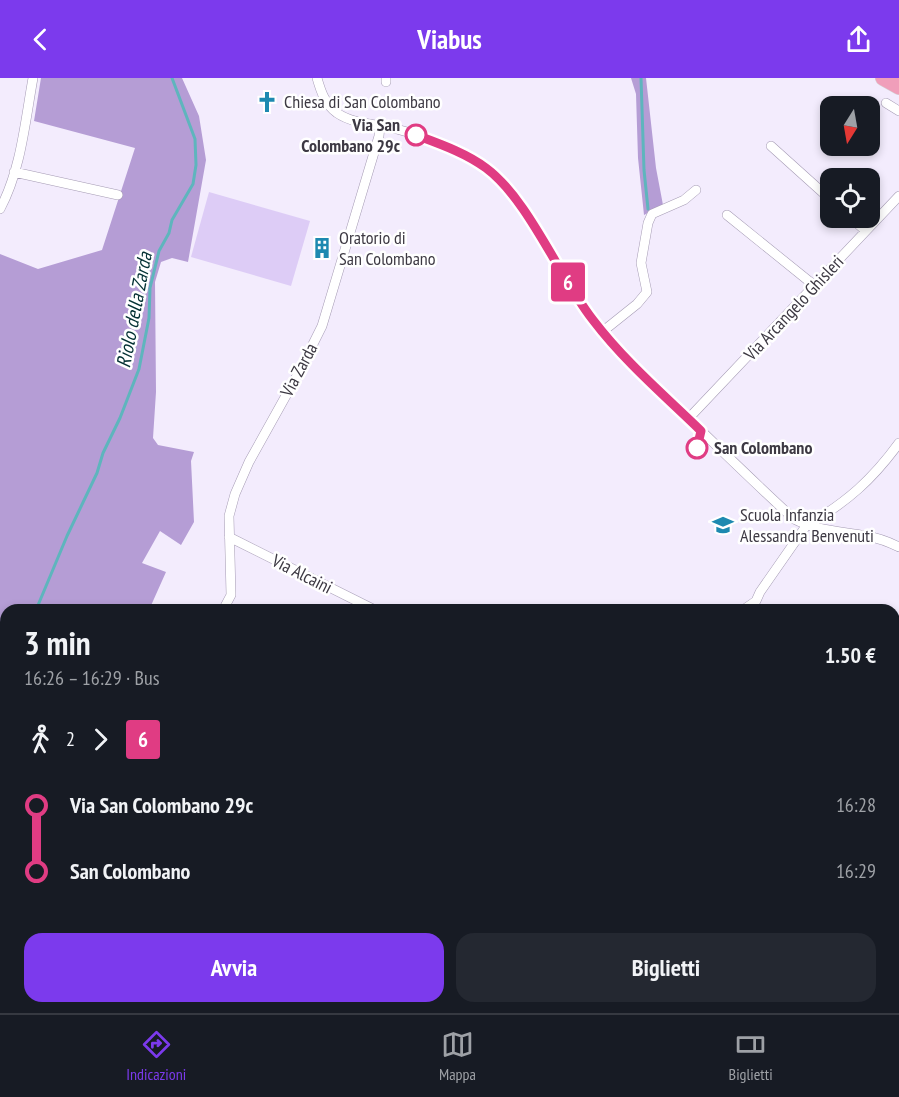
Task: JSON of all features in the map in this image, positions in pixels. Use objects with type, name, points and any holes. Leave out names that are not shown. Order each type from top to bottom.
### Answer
[{"type":"highway","points":[[883,78],[899,87]]},
{"type":"street","points":[[0,209],[15,172],[33,78]]},
{"type":"street","points":[[318,78],[320,91],[326,101],[339,114],[350,120],[429,139],[487,168],[521,207],[602,332],[624,357],[794,519],[827,531],[870,536],[899,547]]},
{"type":"street","points":[[886,104],[899,111]]},
{"type":"street","name":"Via Zarda","points":[[226,604],[231,595],[229,516],[235,494],[249,462],[298,375],[322,326],[379,136],[380,126]]},
{"type":"street","points":[[771,146],[820,190]]},
{"type":"street","points":[[15,172],[118,195]]},
{"type":"street","points":[[602,332],[637,304],[647,292],[641,262],[648,223],[652,214],[684,200],[696,190]]},
{"type":"street","name":"Via Arcangelo Ghisleri","points":[[688,419],[899,196]]},
{"type":"street","points":[[727,215],[815,286]]},
{"type":"street","points":[[863,228],[866,231]]},
{"type":"street","points":[[757,604],[760,592],[807,525],[835,509],[869,480],[899,443]]},
{"type":"street","name":"Via Alcaini","points":[[229,537],[363,604]]},
{"type":"shaded area","points":[[41,78],[182,78],[199,116],[206,160],[188,262],[172,258],[161,262],[155,282],[156,392],[153,438],[158,445],[194,452],[191,461],[194,522],[181,545],[160,531],[142,563],[166,572],[152,604],[0,604],[0,254],[38,269],[102,250],[135,148],[34,121]]},
{"type":"shaded area","points":[[631,78],[646,78],[656,168],[663,205],[644,215],[638,158],[636,94]]},
{"type":"shaded area","points":[[209,192],[310,221],[291,286],[191,257]]},
{"type":"waterway","name":"Riolo della Zarda","points":[[39,604],[97,473],[103,453],[120,418],[139,369],[149,318],[150,288],[159,251],[169,233],[172,220],[193,184],[196,165],[195,139],[172,78]]},
{"type":"waterway","points":[[641,78],[644,170],[648,209]]},
{"type":"bus line","name":"6","points":[[416,135],[472,159],[498,178],[521,207],[591,318],[617,350],[652,386],[701,431],[697,448]]},
{"type":"place","name":"Chiesa di San Colombano","points":[[267,102]]},
{"type":"place","name":"Via San Colombano 29c","points":[[416,135]]},
{"type":"place","name":"Oratorio di San Colombano","points":[[322,248]]},
{"type":"place","name":"San Colombano","points":[[697,448]]},
{"type":"place","name":"Scuola Infanzia Alessandra Benvenuti","points":[[723,525]]}]
